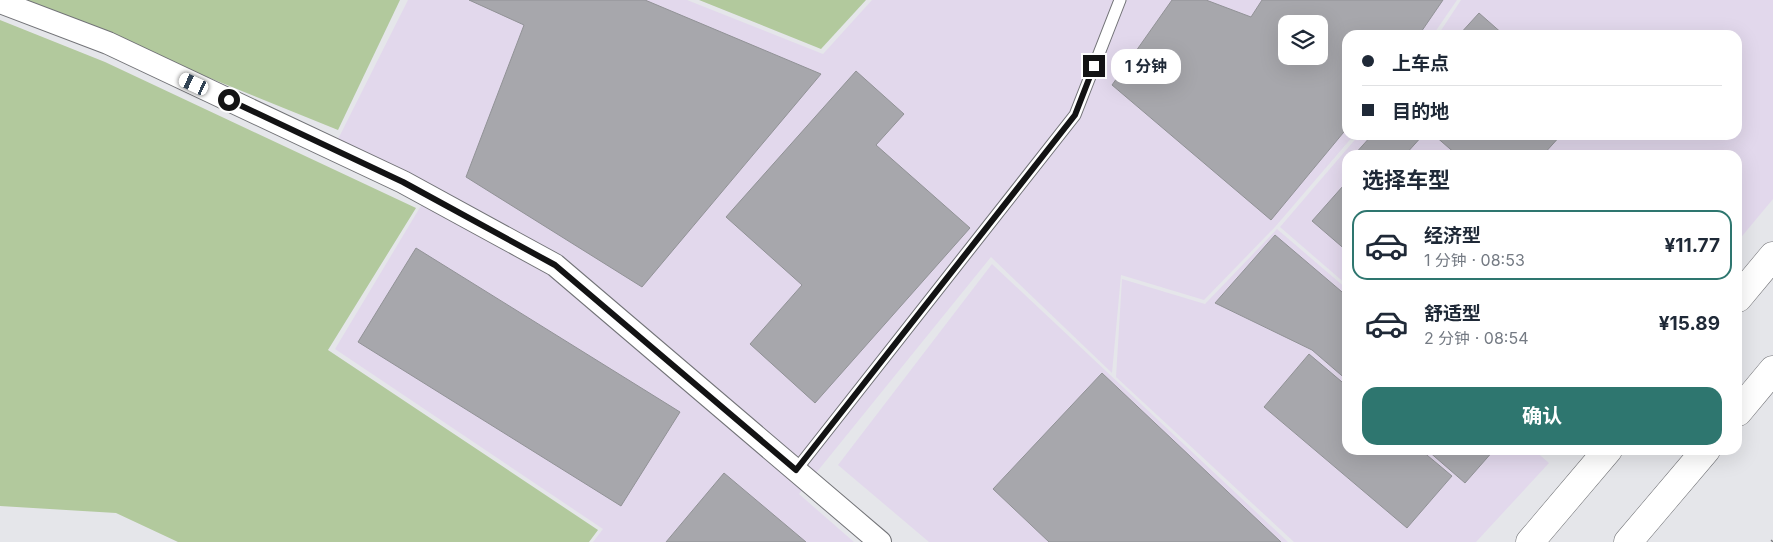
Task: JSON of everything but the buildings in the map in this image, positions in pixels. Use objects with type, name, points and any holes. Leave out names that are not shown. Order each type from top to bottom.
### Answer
[{"type":"main road","points":[[1742,293],[1773,256]]},
{"type":"main road","points":[[1742,407],[1773,370]]},
{"type":"main road","points":[[1530,542],[1604,455]]},
{"type":"main road","points":[[1628,542],[1702,455]]},
{"type":"street","points":[[0,2],[108,43],[403,182],[555,265],[880,542]]},
{"type":"lane","points":[[796,470],[1075,115],[1120,0]]},
{"type":"shaded area","points":[[408,0],[687,0],[823,54],[872,0],[1457,0],[1436,30],[1342,30],[1342,140],[1350,140],[1275,227],[1204,300],[1121,275],[1112,373],[991,257],[799,494],[854,542],[593,542],[603,529],[335,349],[422,204],[330,155]]},
{"type":"shaded area","points":[[1461,0],[1773,0],[1773,199],[1742,236],[1742,150],[1346,150],[1355,140],[1742,140],[1742,30],[1441,30]]},
{"type":"shaded area","points":[[1342,155],[1342,281],[1280,227]]},
{"type":"shaded area","points":[[1277,229],[1342,285],[1342,455],[1540,455],[1549,463],[1476,542],[1294,542],[1116,377],[1122,279],[1205,304]]},
{"type":"shaded area","points":[[992,264],[1288,542],[929,542],[838,465]]},
{"type":"green space","points":[[17,0],[400,0],[338,130]]},
{"type":"green space","points":[[699,0],[866,0],[821,49]]},
{"type":"green space","points":[[0,20],[105,62],[416,208],[328,350],[598,530],[589,542],[178,542],[116,513],[0,506]]},
{"type":"route","points":[[229,100],[403,182],[555,265],[796,470],[1075,115],[1094,66]]}]
